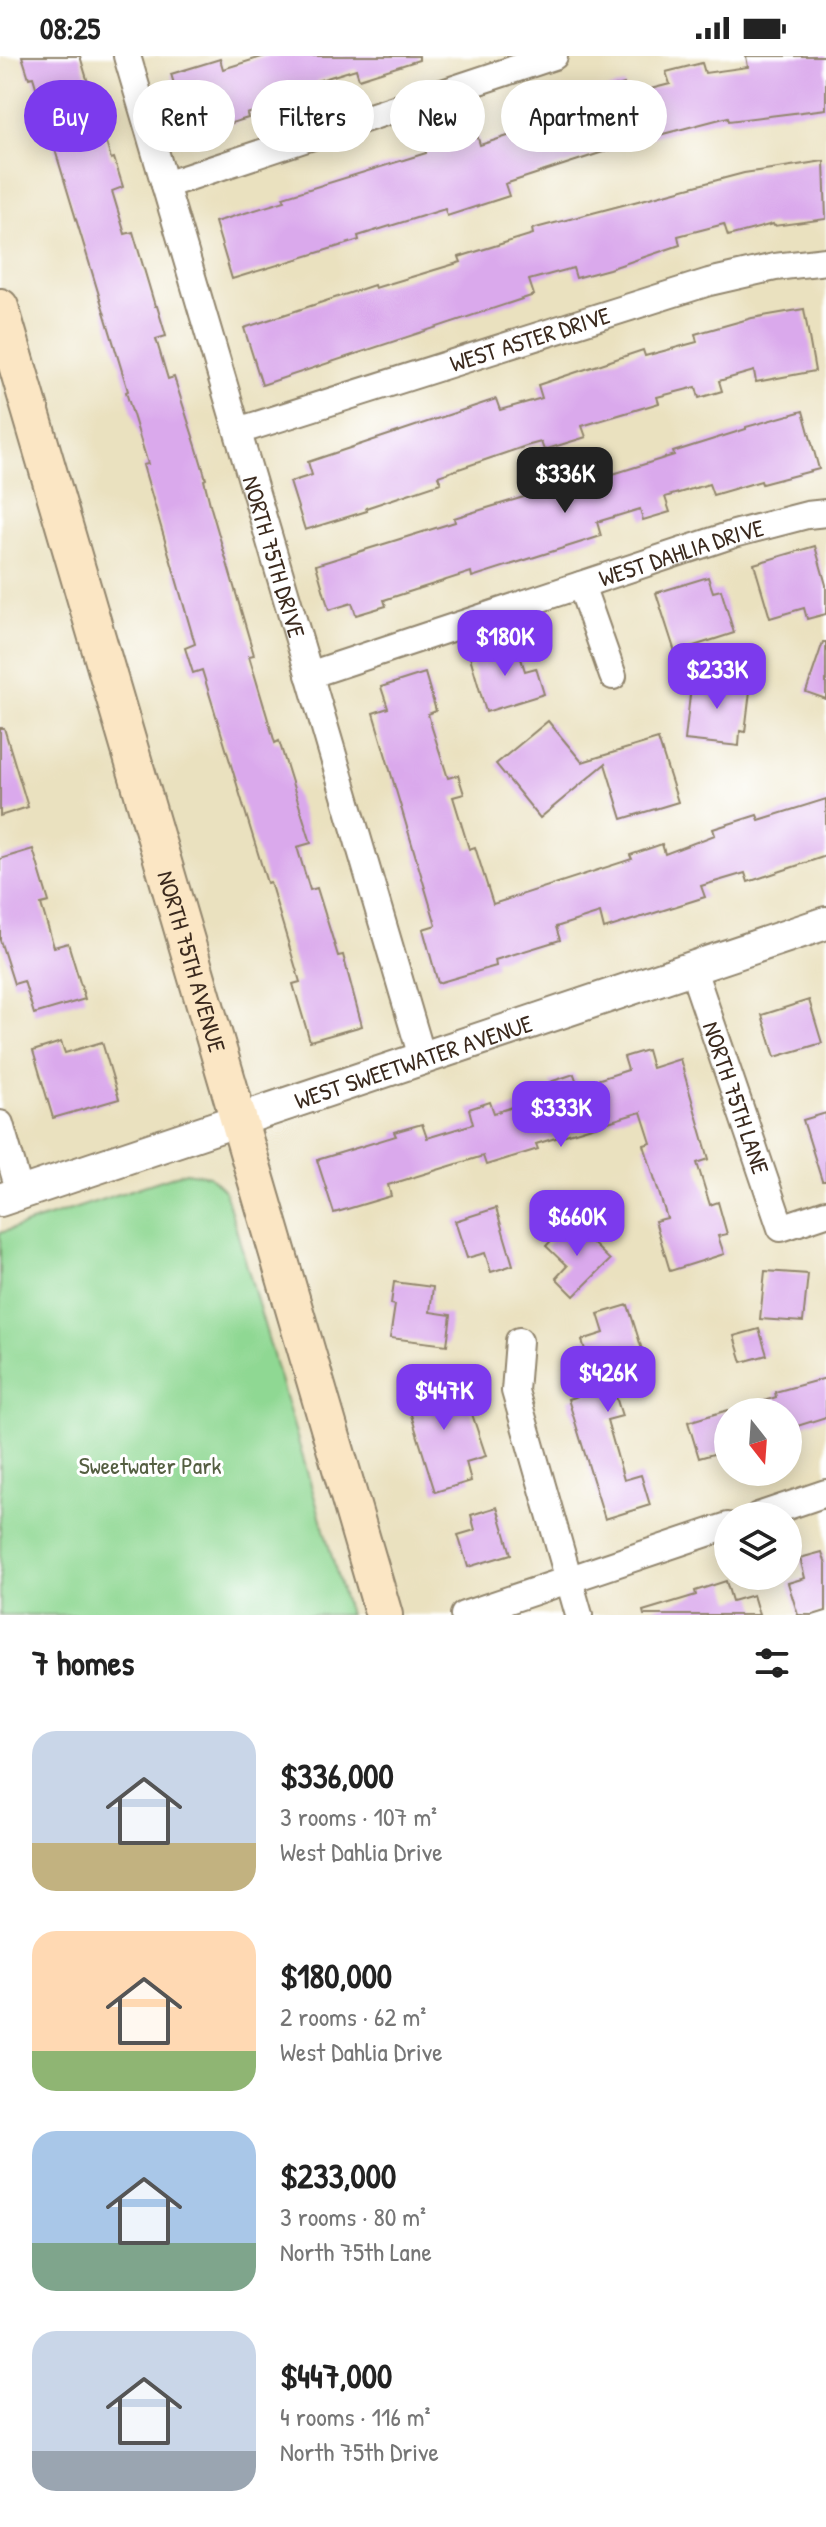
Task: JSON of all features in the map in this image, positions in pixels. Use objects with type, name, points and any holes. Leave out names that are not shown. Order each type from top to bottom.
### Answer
[{"type":"main road","name":"NORTH 75TH AVENUE","points":[[0,307],[384,1615]]},
{"type":"street","name":"NORTH 75TH DRIVE","points":[[127,56],[422,1057]]},
{"type":"street","points":[[165,185],[554,56]]},
{"type":"street","name":"WEST ASTER DRIVE","points":[[238,431],[709,282],[775,267],[826,261]]},
{"type":"street","name":"WEST DAHLIA DRIVE","points":[[309,675],[734,534],[826,513]]},
{"type":"street","points":[[581,585],[613,676]]},
{"type":"street","name":"WEST SWEETWATER AVENUE","points":[[10,1196],[826,923]]},
{"type":"street","name":"NORTH 75TH LANE","points":[[692,967],[781,1228],[826,1213]]},
{"type":"street","points":[[0,1124],[10,1196]]},
{"type":"street","points":[[519,1341],[515,1391],[579,1615]]},
{"type":"street","points":[[799,1502],[826,1493]]},
{"type":"street","points":[[464,1615],[714,1531]]},
{"type":"green space","name":"Sweetwater Park","points":[[186,1172],[209,1176],[225,1191],[349,1615],[0,1615],[0,1233]]},
{"type":"building","points":[[22,56],[80,56],[87,80],[34,80],[33,77],[29,78]]},
{"type":"building","points":[[265,56],[419,56],[419,60],[359,79],[356,69],[320,80],[251,80],[251,113],[247,114],[248,118],[235,122],[235,80],[173,80],[171,74],[220,59],[223,69]]},
{"type":"building","points":[[746,56],[826,56],[826,109],[729,121],[728,117],[667,133],[667,85],[670,84],[666,72],[702,63],[705,73],[748,67]]},
{"type":"building","points":[[501,138],[501,152],[603,152],[505,184],[509,196],[447,216],[445,209],[358,236],[359,240],[232,279],[215,222],[426,152],[485,152],[485,143]]},
{"type":"building","points":[[56,152],[109,152],[111,159],[114,158],[123,187],[112,191],[125,234],[133,232],[157,306],[166,336],[156,339],[168,379],[174,377],[197,449],[254,655],[249,656],[275,743],[279,741],[311,843],[297,847],[310,890],[317,888],[338,956],[343,955],[362,1026],[310,1041],[293,984],[300,982],[270,882],[267,883],[202,670],[193,673],[185,648],[195,644],[143,465],[148,464]]},
{"type":"building","points":[[824,161],[826,219],[773,224],[728,236],[724,224],[678,236],[680,245],[576,278],[573,268],[529,280],[534,295],[262,385],[244,328],[374,285],[375,288],[461,262],[459,257],[533,234],[532,229],[744,173]]},
{"type":"building","points":[[804,309],[815,371],[756,382],[754,371],[719,381],[722,391],[699,398],[696,387],[657,397],[659,403],[582,426],[586,437],[544,450],[541,442],[526,446],[438,476],[441,483],[305,530],[290,482],[312,475],[308,462],[496,399],[500,410],[542,398],[538,385],[643,350],[645,356],[697,342],[695,334],[752,318]]},
{"type":"building","points":[[803,411],[819,469],[713,495],[709,484],[665,497],[670,512],[643,520],[640,509],[597,522],[601,536],[472,577],[471,572],[384,600],[386,606],[356,615],[352,603],[329,610],[316,565],[455,522],[454,518],[582,475],[584,483],[674,455],[673,452],[746,427]]},
{"type":"building","points":[[815,546],[826,585],[826,614],[807,619],[804,608],[770,618],[754,564]]},
{"type":"building","points":[[708,577],[713,592],[721,590],[734,633],[675,652],[656,593]]},
{"type":"building","points":[[823,642],[826,642],[826,699],[806,692]]},
{"type":"building","points":[[516,643],[525,671],[536,668],[544,694],[486,712],[470,657]]},
{"type":"building","points":[[425,673],[436,711],[428,714],[432,728],[448,778],[458,775],[464,794],[453,797],[469,849],[475,847],[493,904],[632,859],[630,855],[662,844],[665,854],[715,835],[713,829],[757,815],[759,820],[826,799],[826,856],[748,882],[745,873],[701,886],[705,897],[604,929],[600,913],[556,927],[560,940],[495,960],[496,966],[438,983],[423,929],[436,925],[373,713],[388,708],[381,687]]},
{"type":"building","points":[[692,677],[751,683],[745,732],[740,731],[739,746],[685,740]]},
{"type":"building","points":[[548,721],[582,762],[658,739],[678,802],[622,819],[605,764],[540,818],[496,764]]},
{"type":"building","points":[[0,728],[4,728],[28,807],[0,816]]},
{"type":"building","points":[[33,849],[49,902],[41,904],[54,947],[68,943],[85,999],[34,1014],[24,981],[14,984],[0,940],[0,859]]},
{"type":"building","points":[[809,1000],[822,1043],[775,1057],[762,1015]]},
{"type":"building","points":[[61,1042],[65,1053],[102,1042],[119,1099],[53,1118],[33,1051]]},
{"type":"building","points":[[647,1050],[652,1068],[680,1059],[709,1159],[697,1163],[710,1205],[718,1202],[727,1234],[718,1236],[724,1254],[670,1271],[655,1221],[667,1218],[644,1145],[651,1143],[641,1112],[536,1144],[538,1149],[486,1165],[483,1156],[388,1185],[391,1196],[334,1213],[317,1160],[396,1136],[394,1132],[422,1124],[427,1138],[473,1124],[469,1109],[490,1102],[494,1113],[554,1094],[550,1082],[574,1074],[578,1086],[628,1070],[624,1057]]},
{"type":"building","points":[[826,1113],[826,1181],[822,1181],[803,1120]]},
{"type":"building","points":[[496,1208],[513,1265],[491,1272],[485,1253],[467,1258],[455,1221]]},
{"type":"building","points":[[570,1221],[610,1260],[574,1296],[556,1278],[567,1266],[546,1246]]},
{"type":"building","points":[[765,1271],[808,1274],[803,1322],[760,1319]]},
{"type":"building","points":[[394,1282],[433,1287],[430,1312],[451,1315],[447,1345],[390,1338],[395,1305],[391,1304]]},
{"type":"building","points":[[628,1305],[644,1356],[607,1368],[622,1416],[607,1420],[624,1480],[641,1475],[650,1505],[605,1519],[568,1399],[597,1390],[582,1340],[604,1333],[598,1314]]},
{"type":"building","points":[[759,1329],[767,1355],[742,1362],[734,1336]]},
{"type":"building","points":[[441,1377],[447,1395],[464,1390],[486,1456],[466,1462],[471,1481],[435,1492],[403,1389]]},
{"type":"building","points":[[826,1378],[826,1417],[802,1425],[802,1398],[773,1398],[776,1397],[775,1392]]},
{"type":"building","points":[[714,1414],[714,1454],[699,1458],[688,1422]]},
{"type":"building","points":[[497,1507],[511,1554],[468,1567],[458,1535],[475,1530],[471,1515]]},
{"type":"building","points":[[822,1552],[826,1564],[826,1611],[798,1615],[790,1590],[802,1590],[802,1579],[805,1578],[802,1557]]},
{"type":"building","points":[[714,1585],[714,1590],[729,1590],[732,1601],[753,1595],[759,1615],[644,1615],[643,1611],[696,1595],[695,1591]]}]
